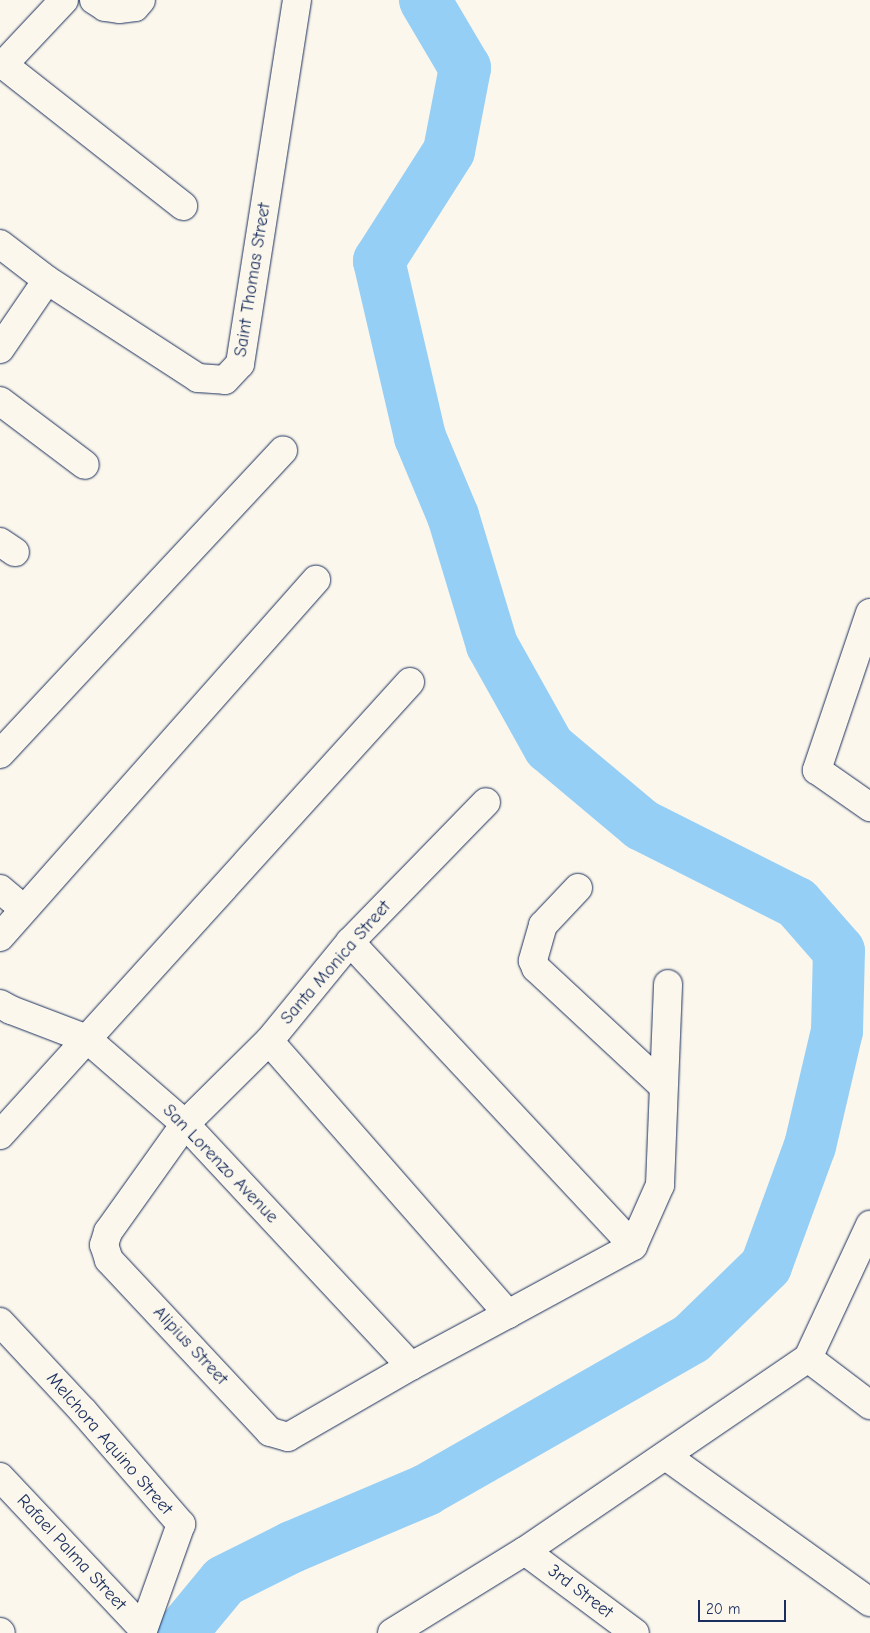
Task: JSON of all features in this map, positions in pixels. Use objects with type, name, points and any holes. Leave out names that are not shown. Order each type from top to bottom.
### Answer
[{"type":"street","points":[[64,0],[2,64],[183,206]]},
{"type":"street","points":[[94,0],[105,7],[118,9],[135,6],[141,0]]},
{"type":"street","name":"Saint Thomas Street","points":[[0,244],[48,280],[198,378],[224,380],[240,364],[297,0]]},
{"type":"street","points":[[0,349],[48,280]]},
{"type":"street","points":[[0,401],[85,465]]},
{"type":"street","points":[[0,754],[283,450]]},
{"type":"street","points":[[0,937],[316,580]]},
{"type":"street","points":[[870,613],[817,770],[870,807]]},
{"type":"street","points":[[0,1135],[410,682]]},
{"type":"street","name":"Santa Monica Street","points":[[109,1260],[104,1245],[108,1232],[185,1124],[269,1041],[350,942],[486,802]]},
{"type":"street","points":[[578,888],[543,925],[533,961],[536,968],[663,1086]]},
{"type":"street","points":[[0,889],[24,908]]},
{"type":"street","points":[[350,942],[633,1246]]},
{"type":"street","points":[[411,1366],[633,1246],[660,1185],[668,984]]},
{"type":"street","name":"San Lorenzo Avenue","points":[[0,1004],[11,1010],[87,1038],[185,1124],[411,1366]]},
{"type":"street","points":[[269,1041],[508,1314]]},
{"type":"street","points":[[392,1633],[525,1551],[808,1358],[870,1225]]},
{"type":"street","name":"Alipius Street","points":[[109,1260],[270,1432],[288,1437],[411,1366]]},
{"type":"street","name":"Melchora Aquino Street","points":[[0,1322],[83,1411],[181,1524],[142,1631]]},
{"type":"street","points":[[808,1358],[870,1405]]},
{"type":"street","points":[[666,1456],[870,1602]]},
{"type":"street","name":"Rafael Palma Street","points":[[0,1477],[142,1631]]},
{"type":"street","name":"3rd Street","points":[[525,1551],[635,1633]]},
{"type":"waterway","points":[[181,1633],[224,1581],[292,1547],[426,1490],[692,1338],[766,1266],[810,1146],[837,1031],[839,951],[797,903],[642,825],[549,747],[492,645],[453,516],[420,437],[379,261],[449,151],[465,68],[425,0]]}]
